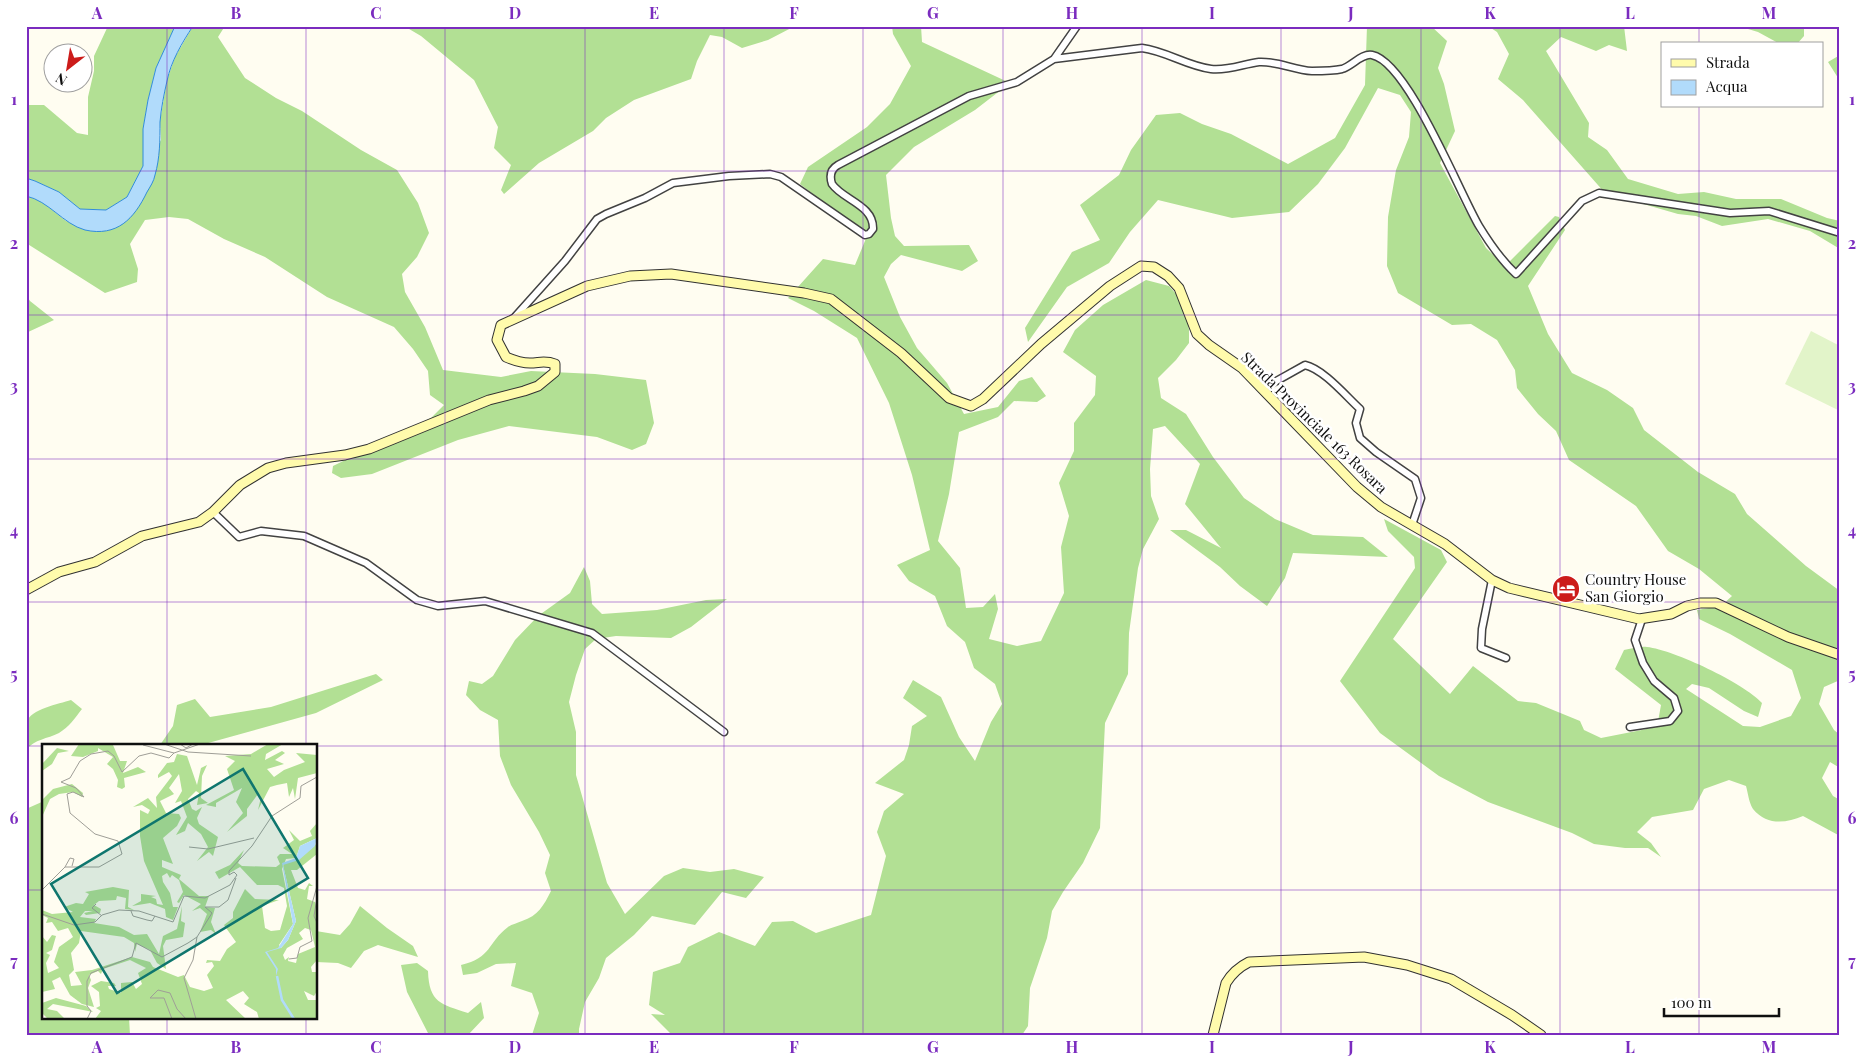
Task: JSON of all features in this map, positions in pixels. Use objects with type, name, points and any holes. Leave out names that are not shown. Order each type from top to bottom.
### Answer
[{"type":"street","points":[[512,320],[565,261],[597,219],[673,183],[729,176],[770,174],[781,176],[865,235],[869,234],[873,229],[872,218],[863,208],[834,188],[830,175],[835,167],[969,96],[1017,82],[1054,59],[1077,26]]},
{"type":"street","points":[[1054,59],[1142,48],[1156,50],[1209,69],[1224,70],[1260,62],[1275,62],[1311,71],[1342,69],[1364,56],[1372,55],[1387,62],[1412,93],[1479,226],[1501,260],[1516,274],[1582,201],[1599,193],[1730,213],[1769,211],[1840,233]]},
{"type":"street","name":"Strada Provinciale 163 Rosara","points":[[26,590],[59,572],[95,562],[142,536],[198,522],[213,512],[240,485],[268,468],[369,449],[490,400],[538,386],[555,372],[554,364],[540,361],[530,363],[515,361],[506,357],[498,340],[501,325],[587,286],[630,276],[671,274],[831,299],[901,353],[949,398],[971,406],[983,399],[1041,344],[1110,286],[1142,266],[1154,267],[1168,276],[1179,288],[1197,334],[1209,345],[1242,368],[1356,487],[1381,506],[1445,544],[1492,580],[1509,588],[1613,614],[1642,619],[1671,614],[1687,606],[1700,603],[1716,603],[1788,637],[1840,655]]},
{"type":"street","points":[[1262,390],[1304,365],[1314,367],[1360,409],[1356,422],[1360,438],[1376,452],[1415,479],[1422,498],[1412,525]]},
{"type":"street","points":[[213,512],[239,537],[261,531],[304,536],[366,563],[417,600],[438,606],[486,601],[592,633],[724,732]]},
{"type":"street","points":[[1492,580],[1482,629],[1481,648],[1506,658]]},
{"type":"street","points":[[1630,727],[1670,720],[1678,711],[1674,698],[1654,681],[1643,663],[1635,640],[1642,619]]},
{"type":"street","points":[[1213,1035],[1226,983],[1235,971],[1244,964],[1249,962],[1364,957],[1407,965],[1451,979],[1512,1015],[1541,1035]]},
{"type":"green space","points":[[108,26],[175,26],[156,68],[148,100],[143,129],[143,166],[127,197],[106,210],[80,209],[59,192],[26,178],[26,105],[44,105],[77,133],[88,135],[88,97],[89,92],[92,92],[94,56]]},
{"type":"green space","points":[[193,26],[225,26],[218,37],[245,78],[276,98],[302,111],[361,150],[397,170],[418,203],[429,233],[417,257],[402,274],[405,292],[425,327],[443,370],[501,377],[531,371],[595,374],[646,380],[654,423],[646,444],[632,450],[597,437],[509,426],[458,440],[372,474],[341,478],[332,473],[333,466],[431,418],[444,405],[430,395],[428,371],[413,349],[394,327],[327,297],[265,257],[224,239],[188,219],[169,217],[145,220],[130,244],[138,269],[137,282],[105,293],[26,243],[26,196],[41,201],[66,221],[108,231],[161,140],[160,121],[167,80],[175,57]]},
{"type":"green space","points":[[404,26],[795,26],[768,40],[742,48],[722,37],[710,35],[697,61],[691,79],[634,100],[606,118],[593,131],[539,163],[504,194],[501,190],[511,165],[494,148],[498,127],[474,80],[421,36]]},
{"type":"green space","points":[[892,26],[921,26],[922,42],[1010,83],[975,110],[914,147],[886,175],[895,236],[904,246],[969,245],[978,261],[962,271],[901,255],[891,264],[884,277],[900,317],[917,348],[947,383],[964,414],[998,407],[1019,381],[1032,377],[1046,396],[1037,402],[1014,401],[998,417],[959,432],[949,494],[938,541],[960,568],[966,608],[983,607],[995,594],[998,609],[989,639],[1017,646],[1041,641],[1064,593],[1061,547],[1069,516],[1059,483],[1074,451],[1074,423],[1095,395],[1096,376],[1063,352],[1075,330],[1103,305],[1146,280],[1169,286],[1185,304],[1189,330],[1189,343],[1176,360],[1158,378],[1161,398],[1186,414],[1213,457],[1244,498],[1275,519],[1313,535],[1363,537],[1388,557],[1293,553],[1285,578],[1267,606],[1240,586],[1220,567],[1170,530],[1186,530],[1221,548],[1185,504],[1200,464],[1165,426],[1153,429],[1150,469],[1151,496],[1159,519],[1143,549],[1138,568],[1129,633],[1128,674],[1105,723],[1100,828],[1083,863],[1052,911],[1047,938],[1030,988],[1028,1026],[1022,1035],[672,1035],[651,1014],[665,1015],[649,1005],[653,972],[680,963],[688,947],[719,932],[755,946],[772,922],[793,921],[816,933],[871,915],[886,856],[877,832],[884,811],[904,794],[875,783],[904,760],[912,726],[927,716],[903,698],[913,680],[941,697],[959,737],[975,761],[991,722],[1002,704],[995,684],[974,668],[965,642],[947,626],[935,596],[909,581],[897,565],[930,550],[912,475],[889,403],[857,338],[814,311],[788,298],[823,259],[855,265],[867,236],[800,184],[808,167],[867,127],[890,104],[911,66],[893,34]]},
{"type":"green space","points":[[1367,26],[1431,26],[1447,41],[1438,68],[1444,84],[1455,131],[1440,163],[1486,248],[1505,266],[1555,216],[1559,217],[1565,230],[1528,286],[1548,334],[1572,373],[1607,390],[1633,408],[1644,430],[1698,472],[1735,494],[1747,514],[1806,566],[1840,591],[1840,680],[1824,687],[1819,704],[1834,730],[1840,735],[1840,768],[1830,762],[1822,778],[1833,796],[1840,800],[1840,836],[1803,816],[1783,821],[1770,821],[1764,818],[1753,809],[1746,786],[1729,780],[1704,789],[1693,810],[1652,817],[1637,832],[1651,843],[1661,857],[1648,848],[1625,848],[1594,844],[1572,833],[1488,802],[1439,776],[1380,733],[1340,681],[1415,568],[1414,557],[1388,531],[1384,519],[1441,550],[1447,562],[1393,639],[1450,694],[1473,666],[1518,701],[1536,703],[1580,721],[1584,730],[1601,738],[1657,727],[1661,705],[1615,669],[1624,650],[1644,647],[1659,649],[1691,661],[1725,677],[1753,695],[1762,703],[1758,717],[1744,711],[1709,688],[1692,684],[1686,689],[1743,726],[1760,727],[1791,716],[1801,698],[1792,670],[1730,634],[1699,619],[1697,610],[1721,606],[1732,596],[1699,569],[1668,551],[1636,506],[1569,460],[1556,431],[1538,414],[1517,388],[1515,370],[1497,340],[1471,324],[1452,325],[1398,293],[1387,266],[1388,217],[1396,170],[1409,137],[1411,112],[1400,95],[1378,88],[1345,148],[1318,184],[1289,212],[1232,218],[1158,200],[1130,232],[1109,263],[1067,287],[1028,342],[1025,328],[1072,252],[1100,240],[1080,205],[1119,175],[1131,150],[1156,115],[1180,113],[1202,124],[1231,134],[1288,164],[1335,138],[1365,85]]},
{"type":"green space","points":[[1488,26],[1624,26],[1627,51],[1609,45],[1596,51],[1561,37],[1546,51],[1589,123],[1588,137],[1607,150],[1628,179],[1678,194],[1704,192],[1736,199],[1781,199],[1827,218],[1840,221],[1840,249],[1810,231],[1768,219],[1722,226],[1696,216],[1678,214],[1605,193],[1523,100],[1498,79],[1509,54],[1497,32]]},
{"type":"green space","points":[[1738,26],[1804,26],[1804,36],[1799,42],[1776,42],[1758,32]]},
{"type":"green space","points":[[1840,55],[1840,81],[1828,62]]},
{"type":"green space","points":[[26,295],[30,301],[54,320],[26,333]]},
{"type":"green space","points":[[1811,331],[1840,346],[1840,411],[1785,384]]},
{"type":"green space","points":[[584,567],[590,581],[592,604],[602,614],[657,610],[706,600],[727,599],[691,627],[671,638],[616,636],[596,639],[585,649],[576,675],[569,702],[576,732],[576,775],[607,883],[625,914],[664,876],[683,868],[710,872],[734,869],[764,877],[746,898],[722,892],[695,925],[652,916],[634,935],[606,958],[599,978],[585,1002],[579,1035],[532,1035],[539,1013],[532,993],[511,986],[516,963],[496,964],[477,973],[463,975],[461,965],[471,962],[484,954],[508,927],[528,919],[536,913],[551,891],[545,873],[550,855],[539,832],[511,785],[500,756],[498,720],[480,710],[466,695],[469,681],[482,684],[493,676],[515,640],[538,616],[570,593]]},
{"type":"green space","points":[[376,674],[383,680],[316,713],[205,744],[161,744],[173,726],[177,705],[195,699],[210,717],[271,707]]},
{"type":"green space","points":[[71,700],[82,709],[72,722],[59,733],[37,741],[26,750],[26,729],[29,717],[39,710]]},
{"type":"green space","points":[[42,802],[42,1018],[129,1018],[130,1035],[26,1035],[26,809]]},
{"type":"green space","points":[[360,906],[413,946],[418,957],[378,945],[364,951],[351,968],[338,963],[318,962],[318,931],[340,935],[350,924]]},
{"type":"green space","points":[[417,963],[428,971],[431,990],[438,1001],[468,1013],[481,1002],[484,1018],[468,1035],[429,1035],[407,992],[401,965]]},
{"type":"water","points":[[175,26],[193,26],[171,66],[161,112],[157,169],[152,184],[130,218],[123,224],[106,231],[85,230],[70,223],[42,203],[26,196],[26,178],[59,192],[80,209],[106,210],[127,197],[143,166],[143,129],[148,100],[156,68]]},
{"type":"place","name":"Country House San Giorgio","points":[[1566,589]]}]
